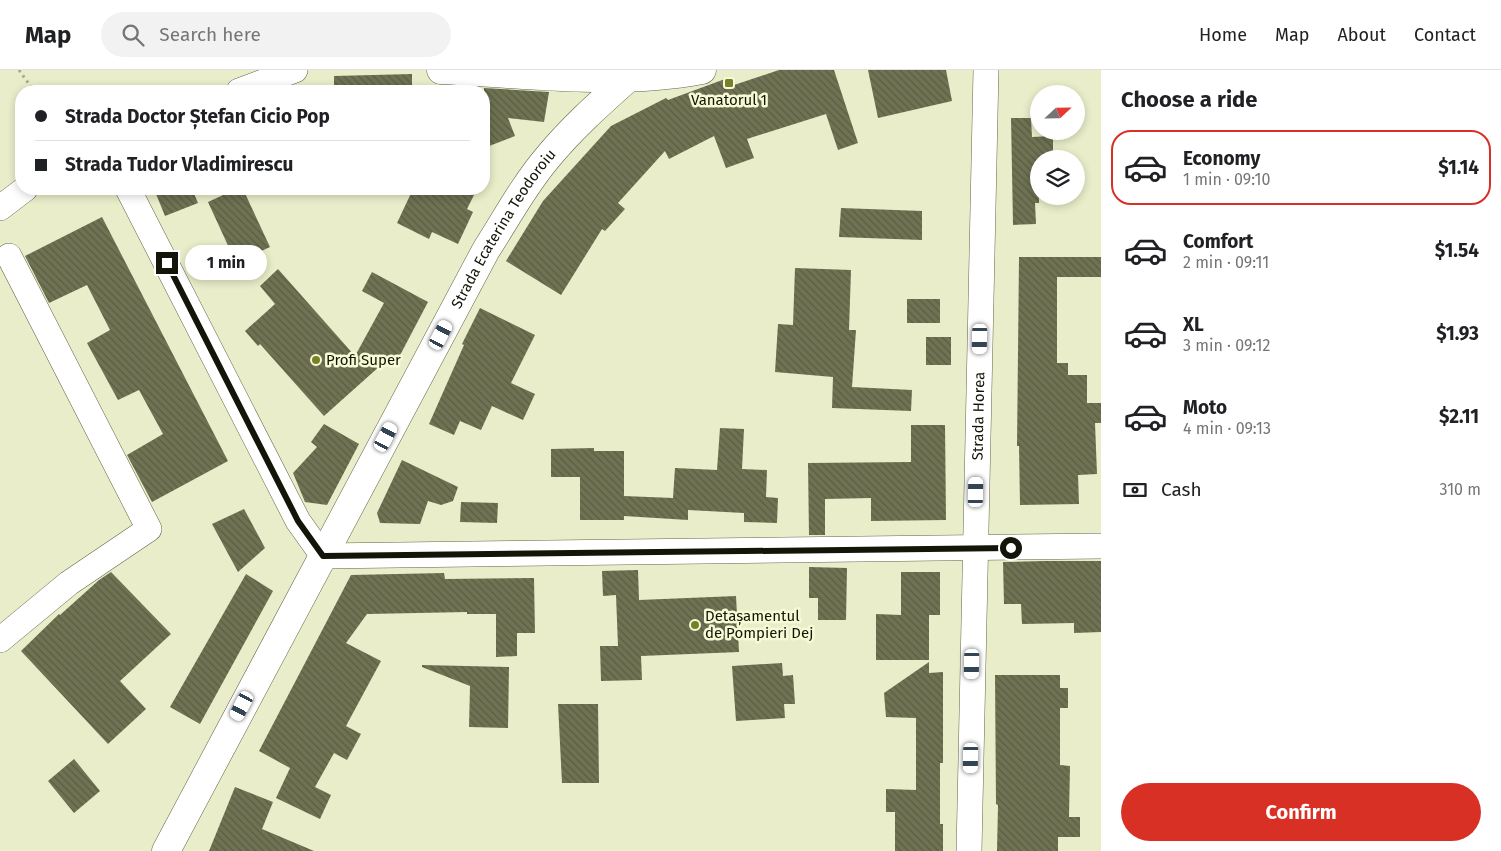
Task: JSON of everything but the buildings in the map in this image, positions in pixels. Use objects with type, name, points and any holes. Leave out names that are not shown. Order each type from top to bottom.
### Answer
[{"type":"main road","points":[[441,70],[627,79],[702,70]]},
{"type":"main road","name":"Strada Ecaterina Teodoroiu","points":[[166,851],[486,250],[546,158],[571,130],[627,79]]},
{"type":"street","points":[[255,85],[294,70]]},
{"type":"street","name":"Strada Horea","points":[[969,851],[986,70]]},
{"type":"street","points":[[0,208],[17,195]]},
{"type":"street","points":[[131,195],[298,521],[323,556],[1101,546]]},
{"type":"street","points":[[0,640],[69,583],[149,529],[9,256]]},
{"type":"path","points":[[19,70],[30,85]]},
{"type":"place","name":"Vanatorul 1","points":[[729,83]]},
{"type":"place","name":"Profi Super","points":[[316,360]]},
{"type":"place","name":"Detașamentul de Pompieri Dej","points":[[695,625]]},
{"type":"route","points":[[167,263],[298,521],[323,556],[1011,548]]}]
